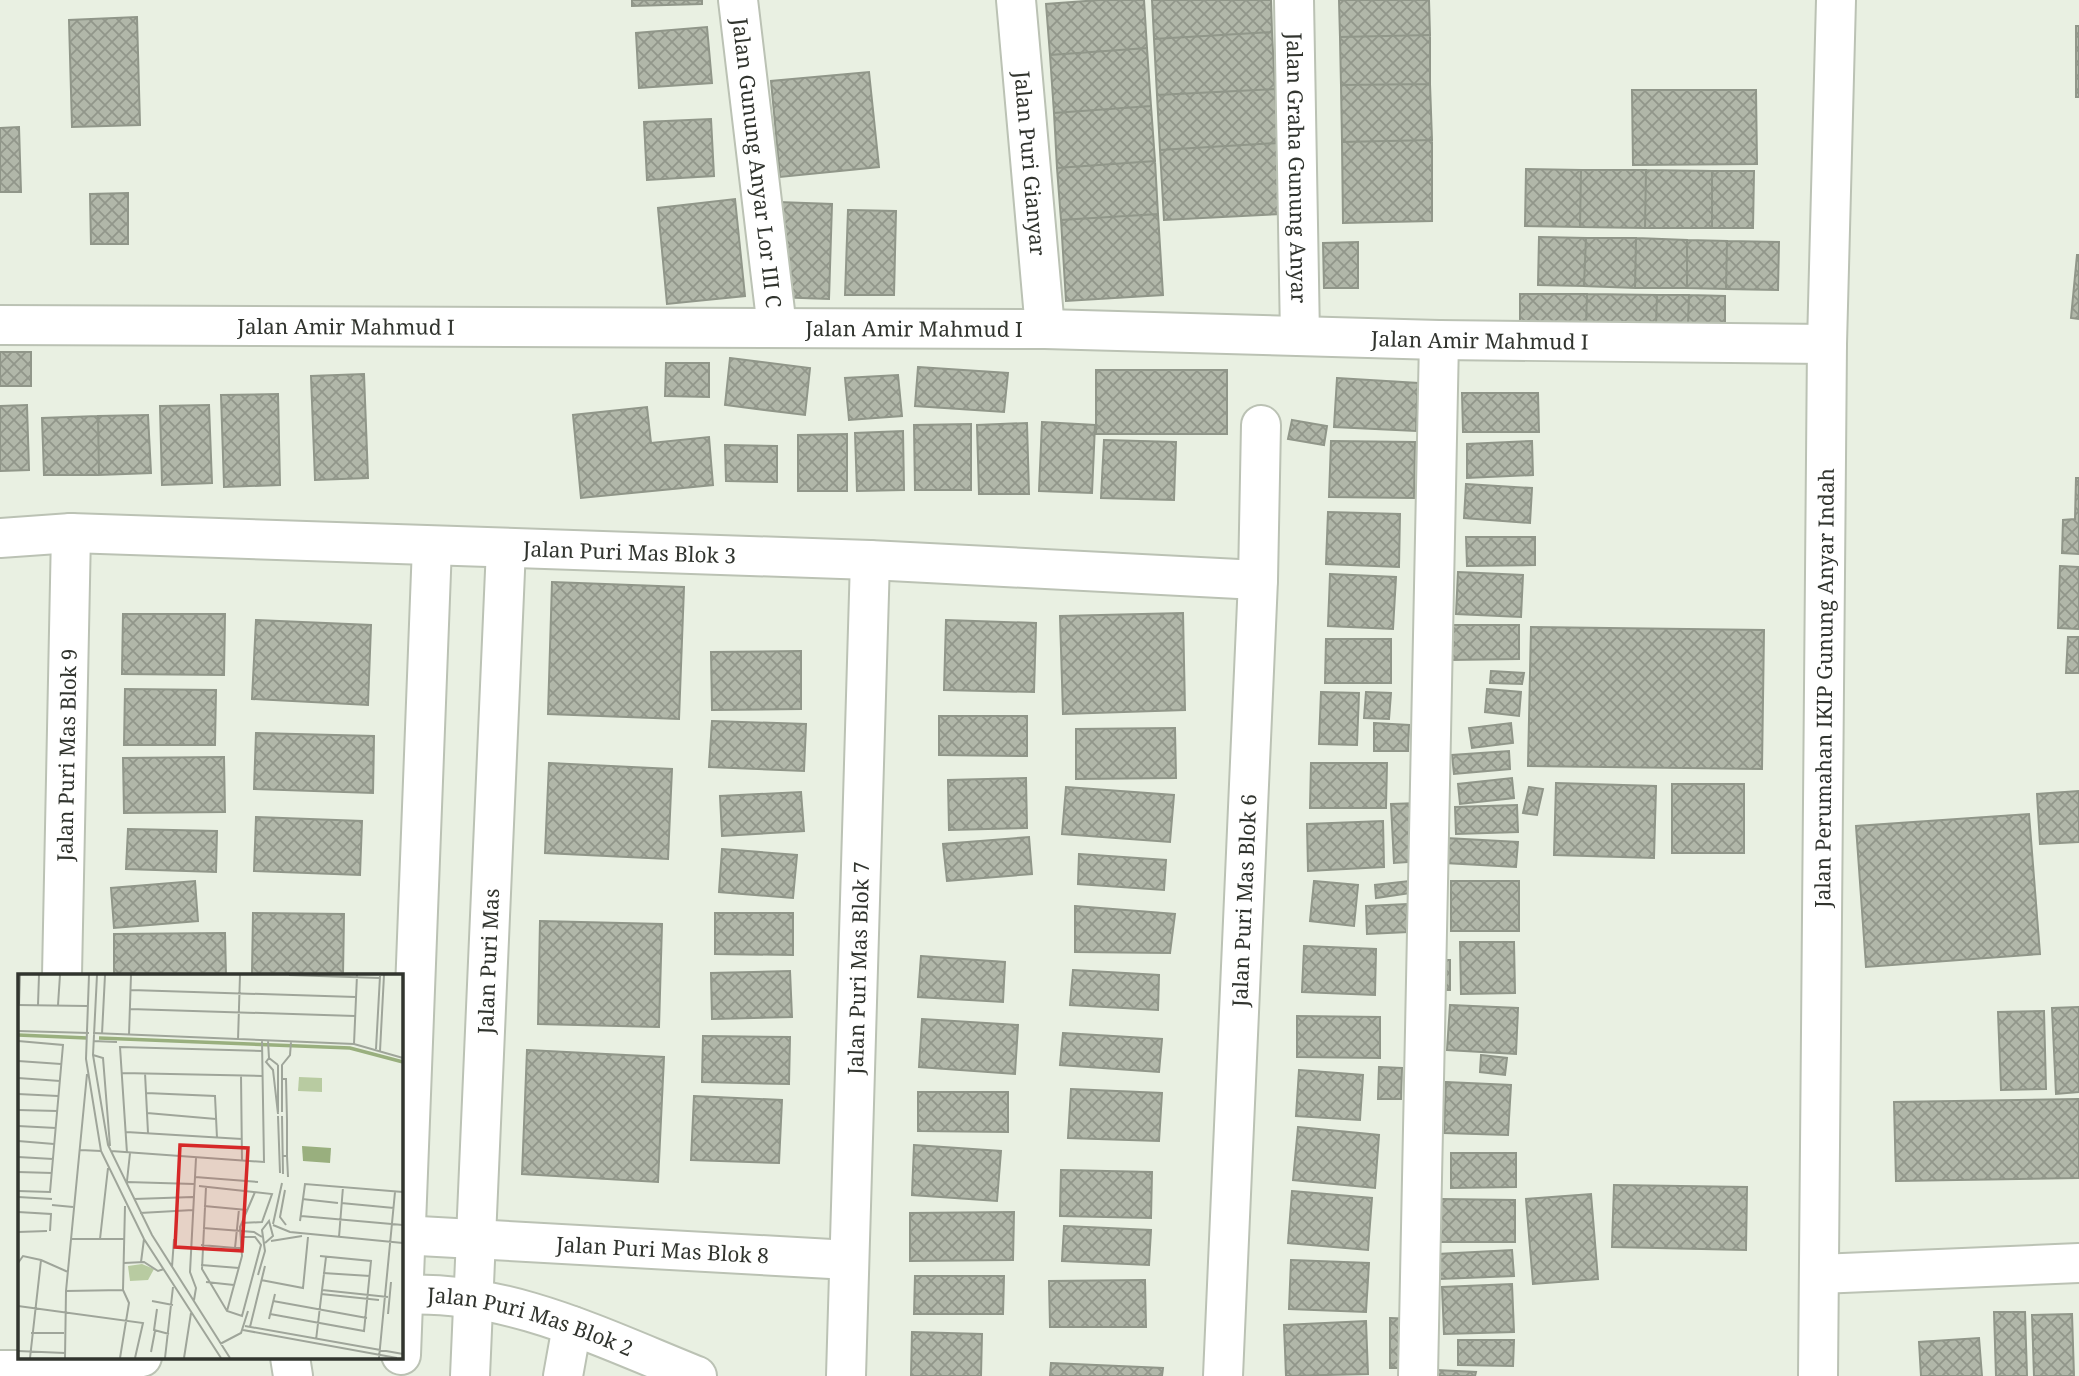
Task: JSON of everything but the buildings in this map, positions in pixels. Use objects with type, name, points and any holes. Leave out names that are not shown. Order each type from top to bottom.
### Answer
[{"type":"street","name":"Jalan Gunung Anyar Lor III C","points":[[738,0],[777,328]]},
{"type":"street","name":"Jalan Puri Gianyar","points":[[1016,0],[1045,329]]},
{"type":"street","name":"Jalan Graha Gunung Anyar","points":[[1294,0],[1300,336]]},
{"type":"street","name":"Jalan Perumahan IKIP Gunung Anyar Indah","points":[[1818,1376],[1827,344],[1836,0]]},
{"type":"street","name":"Jalan Amir Mahmud I","points":[[0,325],[1045,329],[1439,340],[1827,344]]},
{"type":"street","points":[[1418,1376],[1439,340]]},
{"type":"street","name":"Jalan Puri Mas Blok 6","points":[[1223,1376],[1258,580],[1261,425]]},
{"type":"street","name":"Jalan Puri Mas Blok 3","points":[[0,538],[71,533],[870,560],[1258,580]]},
{"type":"street","name":"Jalan Puri Mas Blok 9","points":[[62,974],[71,533]]},
{"type":"street","points":[[432,546],[402,1235],[476,1238]]},
{"type":"street","name":"Jalan Puri Mas","points":[[470,1376],[506,548]]},
{"type":"street","name":"Jalan Puri Mas Blok 7","points":[[846,1376],[870,560]]},
{"type":"street","name":"Jalan Puri Mas Blok 8","points":[[476,1238],[849,1260]]},
{"type":"street","points":[[1819,1274],[2079,1263]]},
{"type":"street","name":"Jalan Puri Mas Blok 2","points":[[402,1294],[474,1296],[572,1326],[697,1376]]},
{"type":"street","points":[[563,1376],[572,1326]]},
{"type":"street","points":[[0,1370],[128,1358]]},
{"type":"street","points":[[290,1358],[293,1376]]},
{"type":"street","points":[[400,1376],[401,1358]]}]
